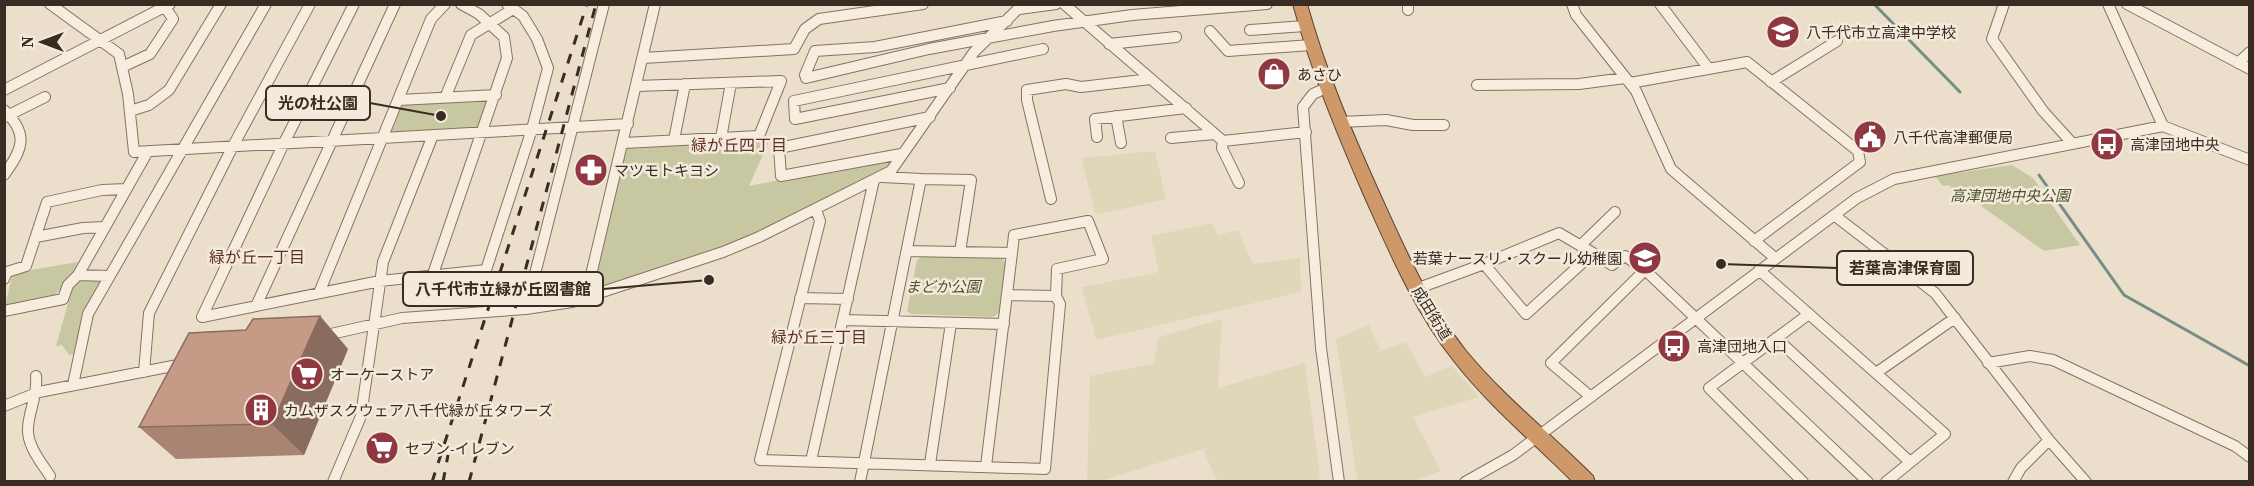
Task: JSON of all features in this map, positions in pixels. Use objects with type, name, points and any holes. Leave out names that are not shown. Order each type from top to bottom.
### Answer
[{"type":"highway","name":"成田街道","points":[[1300,4],[1311,45],[1340,122],[1428,312],[1461,357],[1586,482]]},
{"type":"street","points":[[50,4],[83,30],[103,40],[119,54],[130,111],[134,152],[628,124]]},
{"type":"street","points":[[130,111],[149,105],[169,90],[221,4]]},
{"type":"street","points":[[73,385],[88,314],[266,4]]},
{"type":"street","points":[[144,372],[148,313],[233,146],[310,4]]},
{"type":"street","points":[[354,4],[284,143],[202,317],[380,281],[433,273],[486,270],[532,129],[548,68],[537,39],[523,16],[510,7],[471,35],[446,98]]},
{"type":"street","points":[[256,306],[395,4]]},
{"type":"street","points":[[319,293],[431,19],[445,4]]},
{"type":"street","points":[[433,273],[484,132],[507,54],[504,37],[488,22],[461,4]]},
{"type":"street","points":[[526,309],[604,4]]},
{"type":"street","points":[[590,296],[591,275],[655,4]]},
{"type":"street","points":[[643,58],[794,49],[805,29],[819,19],[923,4]]},
{"type":"street","points":[[1007,21],[875,47],[815,51],[805,75],[806,78],[991,36],[1083,22],[1267,4]]},
{"type":"street","points":[[1572,4],[1576,15],[1628,81],[1671,169],[1775,258]]},
{"type":"street","points":[[1660,4],[1708,69]]},
{"type":"street","points":[[2004,4],[1992,39],[2043,111],[2072,144]]},
{"type":"street","points":[[2108,4],[2163,126]]},
{"type":"street","points":[[2127,4],[2250,69]]},
{"type":"street","points":[[307,339],[402,318],[526,309],[572,302],[723,252],[816,210],[891,171],[966,63],[1022,6],[1064,5],[1219,137],[1239,183]]},
{"type":"street","points":[[4,90],[167,6],[173,18],[150,54],[122,67]]},
{"type":"street","points":[[1250,30],[1305,26]]},
{"type":"street","points":[[1210,31],[1228,51],[1311,45]]},
{"type":"street","points":[[1109,44],[1176,37]]},
{"type":"street","points":[[1771,82],[1837,41]]},
{"type":"street","points":[[950,88],[795,119],[794,101],[966,63],[1043,49]]},
{"type":"street","points":[[2238,63],[2250,52]]},
{"type":"street","points":[[1477,85],[1628,81],[1747,62],[1858,151],[1860,162],[1754,241]]},
{"type":"street","points":[[1051,199],[1027,100],[1027,90],[1066,84],[1081,87],[1151,79]]},
{"type":"street","points":[[624,142],[759,136],[781,81],[637,86]]},
{"type":"street","points":[[721,138],[731,83]]},
{"type":"street","points":[[674,140],[685,84]]},
{"type":"street","points":[[1326,88],[1313,94],[1303,107],[1321,348],[1339,482]]},
{"type":"street","points":[[399,100],[496,95]]},
{"type":"street","points":[[4,176],[21,147],[23,134],[6,114],[45,97]]},
{"type":"street","points":[[1097,137],[1095,119],[1186,108]]},
{"type":"street","points":[[902,154],[781,176],[779,148],[930,117]]},
{"type":"street","points":[[1116,117],[1121,143]]},
{"type":"street","points":[[1340,122],[1386,120],[1413,125],[1444,125]]},
{"type":"street","points":[[1466,482],[1505,460],[1834,215],[1886,183],[1951,166],[2163,126],[2250,160]]},
{"type":"street","points":[[1171,138],[1306,132]]},
{"type":"street","points":[[333,482],[361,416],[372,325],[383,262],[433,135]]},
{"type":"street","points":[[4,311],[63,299],[68,285],[78,275],[148,151]]},
{"type":"street","points":[[878,178],[971,180],[960,252]]},
{"type":"street","points":[[811,461],[878,178]]},
{"type":"street","points":[[860,482],[921,179]]},
{"type":"street","points":[[4,279],[7,272],[26,266],[47,202],[102,190],[126,189]]},
{"type":"street","points":[[816,210],[820,221],[760,460],[1045,469],[1060,304],[1056,296],[1057,269],[1102,259],[1088,221],[1014,235],[986,466]]},
{"type":"street","points":[[1581,244],[1615,212]]},
{"type":"street","points":[[1834,215],[1935,293],[2049,440],[2086,482]]},
{"type":"street","points":[[36,237],[83,228],[105,227]]},
{"type":"street","points":[[1416,290],[1559,233],[1581,244],[1612,265],[1625,256],[1644,270],[1696,318],[1868,482]]},
{"type":"street","points":[[907,251],[1012,253]]},
{"type":"street","points":[[1484,264],[1526,314],[1593,253]]},
{"type":"street","points":[[1591,397],[1551,363],[1644,270]]},
{"type":"street","points":[[1759,270],[1945,434],[1886,482]]},
{"type":"street","points":[[78,275],[109,276]]},
{"type":"street","points":[[1008,295],[1056,296]]},
{"type":"street","points":[[800,298],[848,299]]},
{"type":"street","points":[[1803,482],[1709,388],[1809,314]]},
{"type":"street","points":[[1876,373],[1955,318]]},
{"type":"street","points":[[843,320],[1004,324]]},
{"type":"street","points":[[930,464],[951,322]]},
{"type":"street","points":[[1776,338],[1910,462]]},
{"type":"street","points":[[1988,363],[2030,356],[2052,360],[2235,446],[2250,457]]},
{"type":"street","points":[[4,406],[39,392],[196,361]]},
{"type":"street","points":[[36,376],[39,392],[28,429],[35,453],[50,476]]},
{"type":"street","points":[[2013,482],[2021,468],[2049,440]]},
{"type":"shaded area","points":[[1155,151],[1166,199],[1096,215],[1081,158]]},
{"type":"shaded area","points":[[1212,223],[1218,235],[1238,230],[1253,264],[1300,258],[1301,292],[1096,340],[1082,287],[1159,272],[1151,236]]},
{"type":"shaded area","points":[[1222,319],[1218,388],[1305,363],[1320,477],[1316,481],[1217,481],[1203,449],[1101,481],[1087,481],[1090,376],[1153,364],[1159,337]]},
{"type":"shaded area","points":[[1369,325],[1381,351],[1406,342],[1425,377],[1452,366],[1479,397],[1413,417],[1441,471],[1413,481],[1361,482],[1357,479],[1336,339]]},
{"type":"green space","points":[[491,99],[478,128],[392,134],[391,131],[400,107],[408,104]]},
{"type":"green space","points":[[771,137],[749,186],[890,158],[892,162],[885,170],[723,252],[590,296],[624,143]]},
{"type":"green space","name":"高津団地中央公園","points":[[2012,165],[2033,178],[2080,245],[2044,251],[1970,198],[1963,197],[1956,188],[1953,189],[1949,185],[1943,186],[1935,176]]},
{"type":"green space","name":"まどか公園","points":[[923,256],[1002,258],[1006,264],[999,313],[993,317],[911,314],[907,311],[917,260]]},
{"type":"green space","points":[[78,262],[71,276],[57,293],[41,300],[5,307],[12,276],[19,272]]},
{"type":"green space","points":[[78,276],[107,277],[79,352],[69,355],[62,345],[56,346],[68,303],[65,299]]},
{"type":"building","points":[[320,316],[272,424],[139,427],[189,333],[246,330],[253,319]]},
{"type":"waterway","points":[[1874,4],[1960,92]]},
{"type":"waterway","points":[[2039,175],[2124,295],[2250,366]]},
{"type":"railway","points":[[432,482],[587,4]]},
{"type":"railway","points":[[469,482],[596,4]]},
{"type":"railway","points":[[443,482],[448,455]]},
{"type":"place","name":"八千代市立高津中学校","points":[[1783,32]]},
{"type":"place","name":"あさひ","points":[[1274,74]]},
{"type":"place","name":"光の杜公園","points":[[441,116]]},
{"type":"place","name":"八千代高津郵便局","points":[[1870,137]]},
{"type":"place","name":"高津団地中央","points":[[2107,144]]},
{"type":"place","name":"マツモトキヨシ","points":[[591,170]]},
{"type":"place","name":"若葉ナースリ・スクール幼稚園","points":[[1645,258]]},
{"type":"place","name":"若葉高津保育園","points":[[1721,264]]},
{"type":"place","name":"八千代市立緑が丘図書館","points":[[709,280]]},
{"type":"place","name":"高津団地入口","points":[[1674,346]]},
{"type":"place","name":"オーケーストア","points":[[307,374]]},
{"type":"place","name":"カムザスクウェア八千代緑が丘タワーズ","points":[[261,410]]},
{"type":"place","name":"セブン-イレブン","points":[[382,448]]},
{"type":"district","name":"緑が丘四丁目","points":[[739,145]]},
{"type":"district","name":"緑が丘一丁目","points":[[257,257]]},
{"type":"district","name":"緑が丘三丁目","points":[[819,337]]}]
